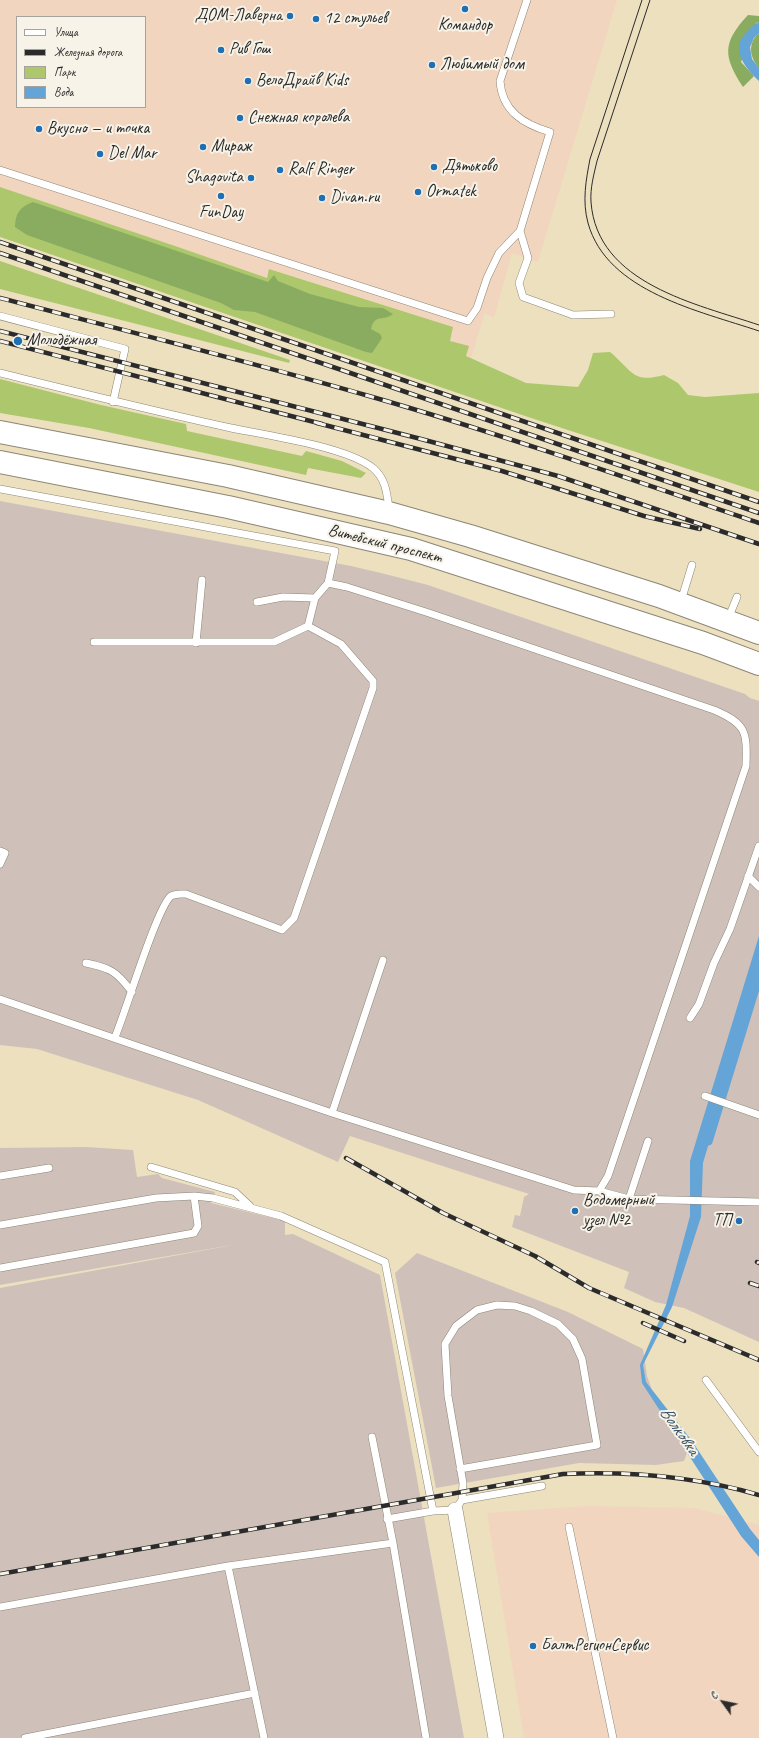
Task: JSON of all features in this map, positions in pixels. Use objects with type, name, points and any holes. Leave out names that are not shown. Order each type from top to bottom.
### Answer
[{"type":"main road","name":"Витебский проспект","points":[[0,432],[228,476],[390,513],[470,536],[680,603],[759,633]]},
{"type":"main road","name":"Витебский проспект","points":[[0,462],[228,507],[404,547],[462,564],[759,664]]},
{"type":"street","points":[[459,1505],[496,1738]]},
{"type":"lane","points":[[0,170],[468,321],[477,308],[487,278],[499,253],[520,231],[550,132],[530,126],[511,110],[501,94],[500,81],[527,0]]},
{"type":"lane","points":[[520,231],[528,258],[519,283],[523,297],[573,315],[611,314]]},
{"type":"lane","points":[[0,316],[125,349],[113,402]]},
{"type":"lane","points":[[0,373],[113,402],[320,448],[353,457],[372,467],[379,474],[387,490],[390,513]]},
{"type":"lane","points":[[0,489],[335,551],[328,583],[315,598],[308,626]]},
{"type":"lane","points":[[680,603],[692,565]]},
{"type":"lane","points":[[196,643],[202,580]]},
{"type":"lane","points":[[328,583],[347,587],[429,613],[714,710],[737,722],[743,731],[746,741],[746,766],[608,1176],[598,1191]]},
{"type":"lane","points":[[257,602],[283,597],[315,598]]},
{"type":"lane","points":[[728,621],[737,597]]},
{"type":"lane","points":[[94,642],[274,642],[308,626]]},
{"type":"lane","points":[[116,1037],[158,921],[164,906],[171,897],[178,894],[186,894],[282,930],[294,918],[373,688],[373,681],[341,644],[308,626]]},
{"type":"lane","points":[[690,1018],[699,1004],[714,963],[730,929],[759,846]]},
{"type":"lane","points":[[0,851],[5,852],[0,864]]},
{"type":"lane","points":[[748,876],[759,887]]},
{"type":"lane","points":[[332,1113],[383,960]]},
{"type":"lane","points":[[86,963],[107,967],[122,979],[132,992]]},
{"type":"lane","points":[[0,999],[116,1037],[332,1113],[574,1190],[598,1191],[629,1199],[759,1202]]},
{"type":"lane","points":[[705,1096],[759,1114]]},
{"type":"lane","points":[[629,1199],[648,1141]]},
{"type":"lane","points":[[151,1167],[235,1192],[250,1206]]},
{"type":"lane","points":[[0,1176],[49,1168]]},
{"type":"lane","points":[[0,1268],[194,1233],[198,1226],[194,1196]]},
{"type":"lane","points":[[0,1226],[156,1198],[194,1196],[213,1198],[250,1206],[288,1219],[385,1262],[429,1498],[433,1511]]},
{"type":"lane","points":[[459,1505],[460,1469],[448,1396],[445,1344],[456,1326],[477,1310],[497,1305],[515,1306],[531,1311],[558,1324],[573,1339],[582,1359],[597,1445],[460,1469]]},
{"type":"lane","points":[[706,1380],[759,1452]]},
{"type":"lane","points":[[372,1437],[387,1519],[393,1543],[426,1738]]},
{"type":"lane","points":[[387,1519],[433,1511],[542,1486]]},
{"type":"lane","points":[[569,1527],[613,1738]]},
{"type":"lane","points":[[0,1607],[228,1566],[393,1543]]},
{"type":"lane","points":[[228,1566],[264,1738]]},
{"type":"lane","points":[[25,1738],[254,1693]]},
{"type":"shaded area","points":[[0,0],[617,0],[538,262],[512,253],[494,318],[485,313],[471,358],[466,356],[450,341],[453,327],[270,269],[267,279],[178,247],[0,187]]},
{"type":"shaded area","points":[[0,501],[351,566],[428,585],[745,694],[750,698],[759,701],[759,1342],[684,1308],[655,1302],[624,1288],[629,1272],[512,1227],[515,1215],[520,1216],[524,1197],[529,1194],[350,1136],[338,1162],[198,1100],[37,1049],[0,1045]]},
{"type":"shaded area","points":[[86,1147],[133,1150],[137,1177],[158,1174],[162,1178],[215,1192],[211,1203],[285,1221],[285,1235],[293,1234],[380,1275],[464,1738],[0,1738],[0,1288],[238,1244],[0,1285],[0,1148]]},
{"type":"shaded area","points":[[417,1253],[568,1312],[643,1349],[647,1376],[660,1412],[688,1450],[684,1461],[656,1465],[579,1463],[436,1488],[395,1273]]},
{"type":"shaded area","points":[[586,1506],[694,1508],[759,1525],[759,1738],[524,1738],[487,1513]]},
{"type":"green space","points":[[748,15],[759,16],[759,22],[756,23],[741,62],[754,76],[743,87],[732,67],[728,50],[733,34]]},
{"type":"green space","points":[[759,33],[759,68],[752,55],[751,46],[755,37]]},
{"type":"green space","points":[[0,187],[267,278],[269,269],[453,327],[450,341],[469,346],[466,356],[526,383],[578,387],[588,370],[593,353],[610,352],[633,374],[645,378],[664,375],[678,383],[688,395],[705,397],[759,393],[759,492],[531,418],[0,237]]},
{"type":"green space","points":[[33,202],[268,282],[274,275],[278,281],[310,294],[359,307],[383,308],[393,314],[375,321],[371,329],[380,334],[382,338],[372,353],[366,352],[255,312],[234,310],[221,303],[27,235],[15,227],[15,222],[22,208]]},
{"type":"green space","points":[[0,261],[290,360],[289,363],[0,289]]},
{"type":"green space","points":[[0,379],[101,405],[186,424],[187,431],[302,456],[306,451],[342,461],[366,473],[361,478],[308,468],[306,475],[89,428],[0,413]]},
{"type":"water","points":[[759,22],[759,33],[754,38],[750,47],[752,59],[759,68],[759,81],[744,64],[739,51],[739,45],[742,38]]},
{"type":"water","name":"Волковка","points":[[759,936],[759,991],[712,1144],[708,1146],[703,1163],[701,1217],[672,1307],[643,1365],[646,1382],[692,1441],[750,1529],[759,1540],[759,1557],[741,1536],[642,1383],[640,1365],[666,1305],[690,1216],[690,1161]]},
{"type":"tram line","points":[[642,0],[590,159],[585,199],[588,223],[598,247],[614,266],[635,282],[658,295],[684,306],[759,331]]},
{"type":"tram line","points":[[650,0],[597,161],[591,197],[597,230],[611,253],[630,271],[654,286],[680,298],[759,325]]},
{"type":"railway","points":[[0,242],[759,502]]},
{"type":"railway","points":[[0,253],[759,513]]},
{"type":"railway","points":[[0,298],[277,370],[369,396],[565,457],[759,523]]},
{"type":"railway","points":[[0,331],[421,439],[558,476],[759,544]]},
{"type":"railway","points":[[0,341],[322,424]]},
{"type":"railway","points":[[317,423],[502,471],[644,516],[700,529]]},
{"type":"railway","points":[[346,1158],[443,1213],[535,1256],[589,1288],[759,1360]]},
{"type":"railway","points":[[750,1283],[759,1286]]},
{"type":"railway","points":[[643,1323],[684,1341]]},
{"type":"railway","points":[[0,1574],[563,1474],[613,1473],[662,1476],[711,1483],[759,1495]]},
{"type":"place","name":"Командор","points":[[465,9]]},
{"type":"place","name":"ДОМ-Лаверна","points":[[290,16]]},
{"type":"place","name":"12 стульев","points":[[316,19]]},
{"type":"place","name":"Рив Гош","points":[[221,50]]},
{"type":"place","name":"Любимый дом","points":[[432,65]]},
{"type":"place","name":"ВелоДрайв Kids","points":[[248,81]]},
{"type":"place","name":"Снежная королева","points":[[240,118]]},
{"type":"place","name":"Вкусно — и точка","points":[[39,129]]},
{"type":"place","name":"Мираж","points":[[203,147]]},
{"type":"place","name":"Del Mar","points":[[100,154]]},
{"type":"place","name":"Дятьково","points":[[434,167]]},
{"type":"place","name":"Ralf Ringer","points":[[280,170]]},
{"type":"place","name":"Shagovita","points":[[251,178]]},
{"type":"place","name":"Ormatek","points":[[418,192]]},
{"type":"place","name":"FunDay","points":[[221,196]]},
{"type":"place","name":"Divan.ru","points":[[322,198]]},
{"type":"place","name":"Молодёжная","points":[[18,341]]},
{"type":"place","name":"Водомерный узел №2","points":[[575,1211]]},
{"type":"place","name":"ТП","points":[[739,1221]]},
{"type":"place","name":"БалтРегионСервис","points":[[533,1646]]}]
